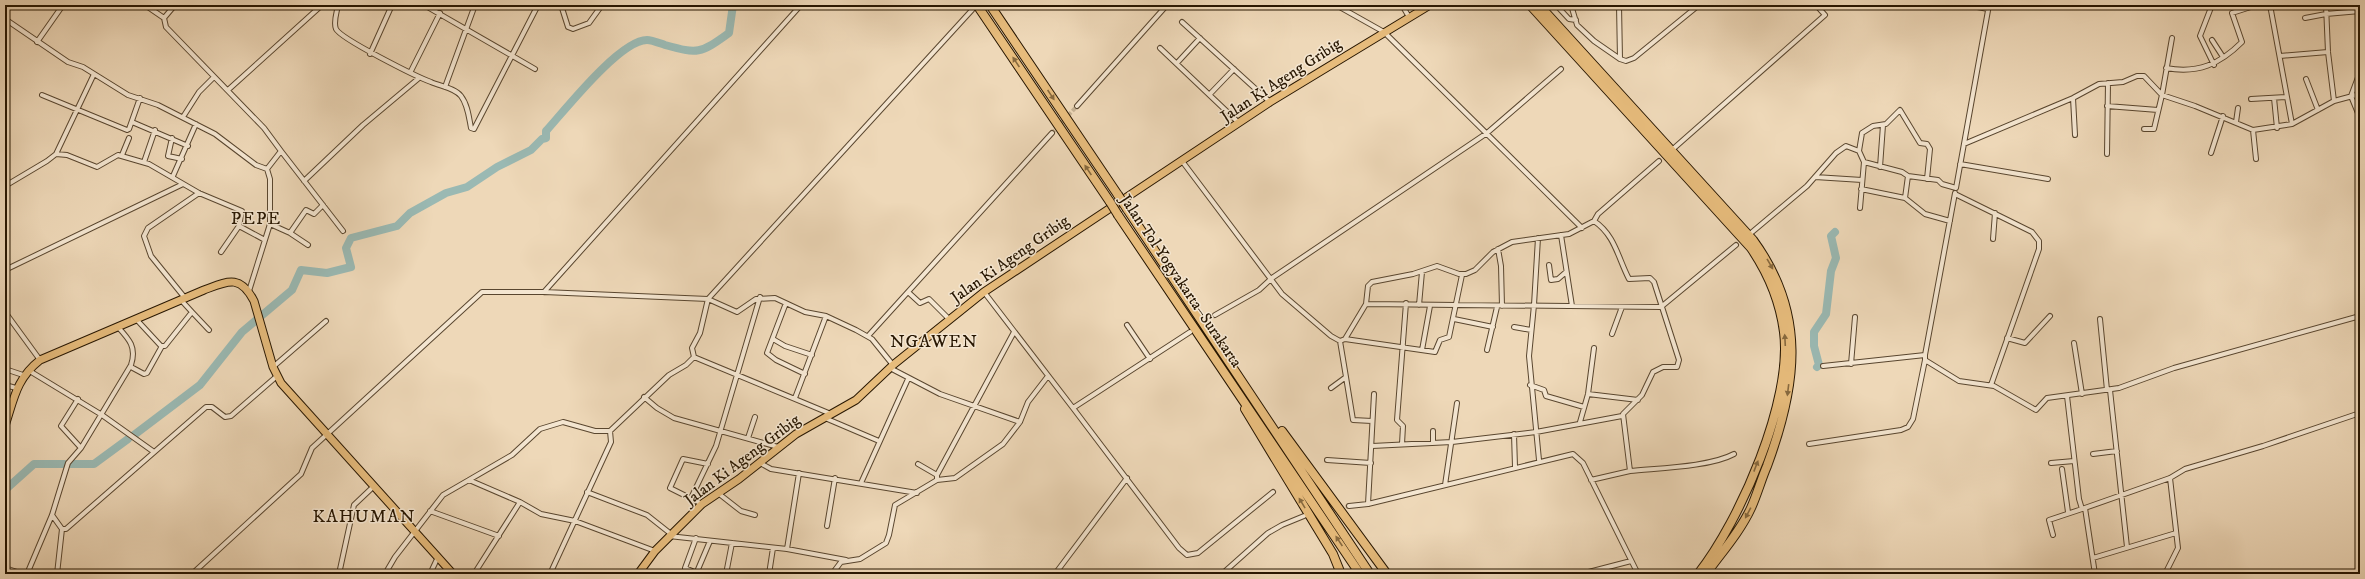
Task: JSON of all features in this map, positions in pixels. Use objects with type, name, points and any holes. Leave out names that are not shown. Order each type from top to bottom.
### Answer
[{"type":"highway","name":"Jalan Tol Yogyakarta–Surakarta","points":[[990,5],[1224,351],[1370,574]]},
{"type":"highway","points":[[1530,5],[1750,248],[1768,276],[1780,308],[1785,345],[1783,367],[1780,392],[1766,441],[1734,519],[1698,574]]},
{"type":"highway","points":[[1539,5],[1753,240],[1774,273],[1786,306],[1792,339],[1786,404],[1773,450],[1751,508],[1706,574]]},
{"type":"highway","name":"Jalan Tol Yogyakarta–Surakarta","points":[[974,7],[1179,301],[1360,574]]},
{"type":"highway","points":[[1179,301],[1333,554],[1342,574]]},
{"type":"highway","points":[[1224,351],[1387,574]]},
{"type":"main road","name":"Jalan Ki Ageng Gribig","points":[[638,574],[655,551],[702,504],[718,494],[796,434],[856,400],[892,367],[984,292],[1270,102],[1409,18],[1426,6]]},
{"type":"main road","points":[[5,426],[9,402],[16,388],[26,372],[40,360],[117,326],[183,299],[233,281],[239,283],[249,291],[265,332],[273,367],[277,376],[289,393],[453,574]]},
{"type":"street","points":[[37,42],[63,5]]},
{"type":"street","points":[[145,5],[164,18],[166,27],[264,128],[343,231]]},
{"type":"street","points":[[164,18],[176,5]]},
{"type":"street","points":[[228,90],[322,5]]},
{"type":"street","points":[[338,5],[335,20],[337,30],[370,54],[411,71],[419,78],[445,87],[461,96],[471,128],[475,129],[538,5]]},
{"type":"street","points":[[370,54],[392,5]]},
{"type":"street","points":[[424,5],[535,69]]},
{"type":"street","points":[[445,87],[475,5]]},
{"type":"street","points":[[561,5],[568,27],[573,29],[589,23],[602,5]]},
{"type":"street","points":[[544,292],[801,5]]},
{"type":"street","points":[[1077,106],[1167,5]]},
{"type":"street","points":[[1336,5],[1384,32],[1487,133],[1502,151],[1582,228]]},
{"type":"street","points":[[1402,5],[1409,18]]},
{"type":"street","points":[[1556,5],[1569,20],[1576,20]]},
{"type":"street","points":[[1571,5],[1579,27],[1594,41],[1620,59],[1626,61],[1634,58],[1699,5]]},
{"type":"street","points":[[1619,5],[1620,59]]},
{"type":"street","points":[[1809,444],[1863,437],[1901,430],[1908,427],[1912,420],[1925,357],[1989,7],[1967,5]]},
{"type":"street","points":[[2212,5],[2200,36],[2214,65]]},
{"type":"street","points":[[2166,68],[2190,70],[2214,65],[2243,41],[2232,13],[2257,5]]},
{"type":"street","points":[[2270,5],[2292,124]]},
{"type":"street","points":[[2326,5],[2328,52],[2334,101]]},
{"type":"street","points":[[2358,5],[2360,11],[2360,22]]},
{"type":"street","points":[[1673,149],[1825,15],[1818,6]]},
{"type":"street","points":[[694,357],[692,348],[700,334],[708,299],[974,7]]},
{"type":"street","points":[[2305,18],[2326,14],[2360,11]]},
{"type":"street","points":[[411,71],[440,13]]},
{"type":"street","points":[[5,19],[68,62],[94,74],[128,95],[140,98],[183,117],[224,140],[256,165],[267,169]]},
{"type":"street","points":[[1182,22],[1270,102]]},
{"type":"street","points":[[1177,63],[1200,38]]},
{"type":"street","points":[[2144,129],[2154,129],[2162,95],[2172,38]]},
{"type":"street","points":[[2212,40],[2223,57]]},
{"type":"street","points":[[1160,48],[1210,94],[1239,124]]},
{"type":"street","points":[[2280,56],[2328,52]]},
{"type":"street","points":[[1210,94],[1234,69]]},
{"type":"street","points":[[1215,315],[1259,290],[1272,278],[1487,133],[1561,69]]},
{"type":"street","points":[[2360,72],[2351,96],[2360,118]]},
{"type":"street","points":[[5,186],[48,161],[56,154],[94,74]]},
{"type":"street","points":[[1964,144],[2072,98],[2099,84],[2122,82],[2141,76],[2162,95],[2223,116],[2253,130],[2277,128],[2292,124],[2334,101],[2360,94]]},
{"type":"street","points":[[183,117],[199,92],[214,77]]},
{"type":"street","points":[[304,181],[363,125],[419,78]]},
{"type":"street","points":[[2306,79],[2318,110]]},
{"type":"street","points":[[2107,154],[2108,83]]},
{"type":"street","points":[[42,94],[127,130],[132,122],[140,98]]},
{"type":"street","points":[[2250,99],[2286,97]]},
{"type":"street","points":[[2072,98],[2075,135]]},
{"type":"street","points":[[2274,98],[2277,128]]},
{"type":"street","points":[[2107,106],[2158,110]]},
{"type":"street","points":[[2236,122],[2238,108]]},
{"type":"street","points":[[1859,152],[1862,133],[1873,126],[1883,125],[1900,110],[1920,143],[1928,145],[1930,148],[1928,179]]},
{"type":"street","points":[[2211,153],[2223,116]]},
{"type":"street","points":[[132,122],[155,130],[188,146]]},
{"type":"street","points":[[173,176],[188,146],[196,124]]},
{"type":"street","points":[[1880,166],[1883,125]]},
{"type":"street","points":[[144,162],[155,130]]},
{"type":"street","points":[[2253,130],[2256,159]]},
{"type":"street","points":[[868,336],[1052,132]]},
{"type":"street","points":[[56,154],[67,155],[97,167],[122,155],[129,138]]},
{"type":"street","points":[[172,138],[168,156],[182,159]]},
{"type":"street","points":[[1751,233],[1808,186],[1841,149],[1850,147],[1859,152],[1864,162],[1860,208]]},
{"type":"street","points":[[267,169],[281,151]]},
{"type":"street","points":[[122,155],[144,162],[173,176],[183,184],[199,193],[242,211],[239,226],[221,252]]},
{"type":"street","points":[[1182,161],[1288,299],[1342,340],[1436,351],[1440,340],[1449,339],[1462,275]]},
{"type":"street","points":[[1372,421],[1353,420],[1342,340],[1366,304],[1368,286],[1372,282],[1422,272],[1440,266],[1462,275],[1475,270],[1498,249],[1516,241],[1569,234],[1594,220],[1598,214],[1659,161]]},
{"type":"street","points":[[1864,162],[1902,172],[1908,176],[1938,180],[1947,186],[1956,188]]},
{"type":"street","points":[[1960,164],[2048,179]]},
{"type":"street","points":[[249,291],[270,224],[270,179],[267,169]]},
{"type":"street","points":[[1904,198],[1908,176]]},
{"type":"street","points":[[1815,177],[1862,180]]},
{"type":"street","points":[[5,270],[183,184]]},
{"type":"street","points":[[1861,189],[1904,198],[1922,211],[1942,220],[1950,221]]},
{"type":"street","points":[[199,193],[148,228],[144,236],[151,256],[192,312],[209,330]]},
{"type":"street","points":[[1955,194],[2032,232],[2039,241],[2039,249],[1991,385]]},
{"type":"street","points":[[290,233],[306,210],[314,214],[323,206]]},
{"type":"street","points":[[1993,239],[1995,213]]},
{"type":"street","points":[[1372,446],[1452,442],[1536,432],[1580,422],[1622,416],[1638,400],[1654,370],[1675,368],[1679,362],[1679,353],[1651,278],[1629,279],[1607,231],[1594,220]]},
{"type":"street","points":[[270,224],[290,233],[308,245]]},
{"type":"street","points":[[239,226],[265,240]]},
{"type":"street","points":[[1561,235],[1572,306]]},
{"type":"street","points":[[1538,238],[1529,363],[1530,385],[1539,460]]},
{"type":"street","points":[[1366,304],[1406,303],[1430,306],[1457,304],[1500,306],[1534,305],[1661,307],[1736,245]]},
{"type":"street","points":[[1487,350],[1500,306],[1501,266],[1498,249]]},
{"type":"street","points":[[1549,265],[1551,280],[1558,279],[1566,272]]},
{"type":"street","points":[[1419,305],[1422,272]]},
{"type":"street","points":[[192,574],[300,474],[312,448],[328,435],[480,293],[486,291],[708,299],[737,312],[760,297],[775,298],[805,312],[826,316],[868,336],[892,367],[908,379],[940,394],[1020,422]]},
{"type":"street","points":[[908,292],[920,303],[929,299],[949,319]]},
{"type":"street","points":[[984,292],[1179,548],[1191,555],[1198,553],[1273,492]]},
{"type":"street","points":[[691,498],[708,464],[738,375],[760,297]]},
{"type":"street","points":[[786,303],[768,350],[768,356],[805,374]]},
{"type":"street","points":[[1402,444],[1403,427],[1397,420],[1406,303]]},
{"type":"street","points":[[1422,350],[1430,306]]},
{"type":"street","points":[[1612,334],[1622,307]]},
{"type":"street","points":[[5,312],[40,360]]},
{"type":"street","points":[[131,367],[144,374],[147,373],[162,346],[166,346],[192,312]]},
{"type":"street","points":[[795,398],[826,316]]},
{"type":"street","points":[[2007,338],[2025,343],[2050,316]]},
{"type":"street","points":[[1822,366],[1925,357],[1960,381],[1991,385],[2036,410],[2047,398],[2109,390],[2133,384],[2151,375],[2174,368],[2360,316]]},
{"type":"street","points":[[1851,364],[1855,317]]},
{"type":"street","points":[[136,319],[162,346]]},
{"type":"street","points":[[1454,319],[1493,327]]},
{"type":"street","points":[[2100,319],[2117,451],[2127,547]]},
{"type":"street","points":[[273,367],[326,321]]},
{"type":"street","points":[[1127,325],[1150,359]]},
{"type":"street","points":[[27,574],[52,515],[68,463],[82,448],[131,367],[134,357],[132,344],[117,326]]},
{"type":"street","points":[[1514,327],[1531,330]]},
{"type":"street","points":[[587,492],[647,515],[670,535],[710,541],[787,549],[847,560],[860,559],[886,543],[895,505],[917,493],[937,477],[1014,332]]},
{"type":"street","points":[[1073,408],[1190,332]]},
{"type":"street","points":[[773,339],[785,346],[812,355]]},
{"type":"street","points":[[2074,343],[2082,394]]},
{"type":"street","points":[[1580,422],[1588,394],[1594,348]]},
{"type":"street","points":[[694,357],[795,398],[879,441]]},
{"type":"street","points":[[385,574],[414,531],[449,490],[512,455],[540,429],[549,425],[563,422],[595,432],[610,431],[644,397],[669,375],[686,365],[694,357]]},
{"type":"street","points":[[5,369],[26,372],[78,399],[154,452]]},
{"type":"street","points":[[62,529],[66,529],[206,407],[212,407],[225,417],[231,416],[277,376]]},
{"type":"street","points":[[918,464],[937,477],[955,478],[1003,444],[1020,422],[1028,402],[1048,376]]},
{"type":"street","points":[[1331,388],[1346,377]]},
{"type":"street","points":[[861,483],[908,379]]},
{"type":"street","points":[[5,385],[16,388]]},
{"type":"street","points":[[1530,385],[1543,390],[1546,396],[1584,408]]},
{"type":"street","points":[[1368,504],[1374,394]]},
{"type":"street","points":[[1588,394],[1638,400]]},
{"type":"street","points":[[2067,396],[2074,461],[2095,574]]},
{"type":"street","points":[[644,397],[657,408],[674,418],[720,429],[778,447]]},
{"type":"street","points":[[78,399],[61,426],[82,448]]},
{"type":"street","points":[[1445,485],[1457,403]]},
{"type":"street","points":[[2054,535],[2049,520],[2068,512],[2122,496],[2170,478],[2185,469],[2275,442],[2360,413]]},
{"type":"street","points":[[1622,416],[1630,471]]},
{"type":"street","points":[[748,438],[755,417]]},
{"type":"street","points":[[550,574],[611,442],[610,431]]},
{"type":"street","points":[[1433,431],[1433,443]]},
{"type":"street","points":[[1514,434],[1515,467]]},
{"type":"street","points":[[2093,454],[2117,451]]},
{"type":"street","points":[[1349,506],[1368,504],[1539,460],[1573,454],[1580,459],[1638,574]]},
{"type":"street","points":[[1591,480],[1630,471],[1725,459],[1734,454]]},
{"type":"street","points":[[702,504],[670,488],[681,461],[686,458],[708,464]]},
{"type":"street","points":[[1327,460],[1371,463]]},
{"type":"street","points":[[2051,463],[2074,461]]},
{"type":"street","points":[[760,462],[771,469],[835,478],[917,493]]},
{"type":"street","points":[[2062,469],[2068,512]]},
{"type":"street","points":[[787,549],[799,473]]},
{"type":"street","points":[[827,526],[835,478]]},
{"type":"street","points":[[1055,574],[1127,478]]},
{"type":"street","points":[[2165,574],[2177,551],[2170,478]]},
{"type":"street","points":[[469,480],[520,502],[540,514],[575,521],[655,551]]},
{"type":"street","points":[[339,574],[354,505],[373,487]]},
{"type":"street","points":[[718,494],[741,511],[755,515]]},
{"type":"street","points":[[474,574],[520,502]]},
{"type":"street","points":[[430,511],[499,536]]},
{"type":"street","points":[[52,515],[62,529],[58,574]]},
{"type":"street","points":[[1222,574],[1268,533],[1282,525],[1304,516]]},
{"type":"street","points":[[2093,558],[2176,533]]},
{"type":"street","points":[[696,538],[685,568],[697,573],[710,541]]},
{"type":"street","points":[[726,574],[732,543]]},
{"type":"street","points":[[769,574],[773,548]]},
{"type":"street","points":[[430,574],[438,556]]},
{"type":"street","points":[[832,574],[838,565],[847,560]]},
{"type":"street","points":[[1581,574],[1631,561]]},
{"type":"street","points":[[5,568],[24,574]]},
{"type":"waterway","points":[[134,435],[200,385],[242,332],[292,290],[301,270],[327,273],[351,267],[346,248],[351,238],[397,226],[410,213],[446,193],[467,187],[497,167],[531,150],[542,139],[546,138],[546,131],[579,93],[622,51],[636,43],[647,40],[692,51],[705,48],[729,33],[733,5]]},
{"type":"waterway","points":[[1817,367],[1819,365],[1814,346],[1814,332],[1826,314],[1831,271],[1836,258],[1831,236],[1835,232]]},
{"type":"waterway","points":[[71,464],[94,464],[128,439]]},
{"type":"waterway","points":[[5,490],[34,464],[64,464]]},
{"type":"tunnel","points":[[1052,133],[1077,106]]},
{"type":"tunnel","points":[[1195,329],[1215,315]]},
{"type":"tunnel","points":[[1328,511],[1349,506]]},
{"type":"district","name":"PEPE","points":[[256,219]]},
{"type":"district","name":"NGAWEN","points":[[934,342]]},
{"type":"district","name":"KAHUMAN","points":[[364,517]]}]
